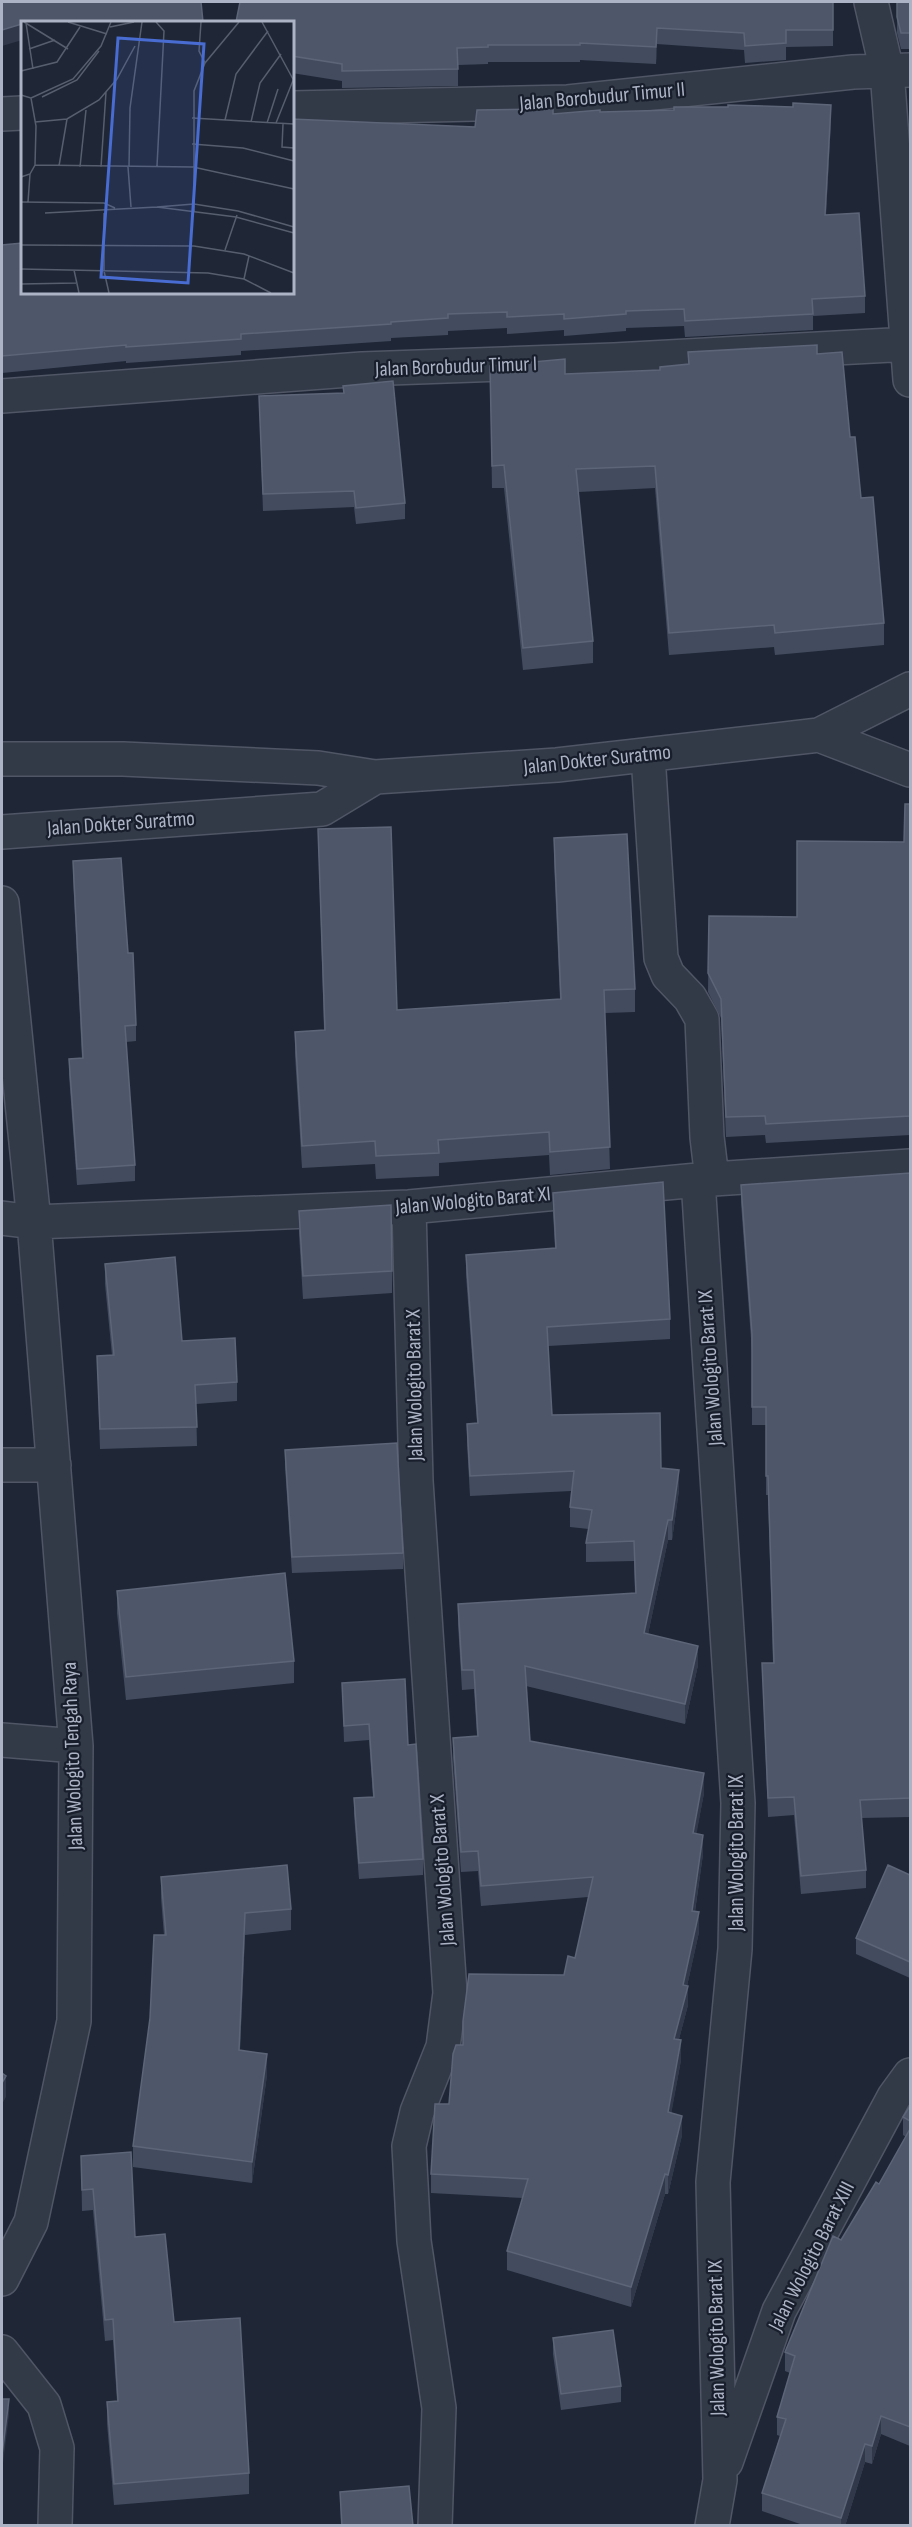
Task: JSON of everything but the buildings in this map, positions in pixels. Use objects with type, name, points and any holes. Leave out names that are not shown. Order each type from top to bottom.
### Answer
[{"type":"street","points":[[871,2],[899,71],[910,380]]},
{"type":"street","name":"Jalan Borobudur Timur II","points":[[294,108],[568,102],[853,72],[899,71]]},
{"type":"street","points":[[2,114],[21,113]]},
{"type":"street","name":"Jalan Borobudur Timur I","points":[[2,396],[362,369],[614,360],[909,344]]},
{"type":"street","name":"Jalan Dokter Suratmo","points":[[2,759],[123,759],[318,768],[375,777],[557,765],[819,735],[910,689]]},
{"type":"street","name":"Jalan Dokter Suratmo","points":[[819,735],[910,770]]},
{"type":"street","name":"Jalan Wologito Barat IX","points":[[648,755],[661,958],[668,975],[690,998],[702,1018],[707,1137],[705,1179],[738,1803],[735,1948],[713,2182],[720,2480],[712,2526]]},
{"type":"street","name":"Jalan Dokter Suratmo","points":[[2,832],[322,809],[375,777]]},
{"type":"street","name":"Jalan Wologito Tengah Raya","points":[[2,903],[34,1222],[76,1746],[74,2021],[31,2222],[2,2279]]},
{"type":"street","name":"Jalan Wologito Barat XI","points":[[2,1218],[34,1222],[409,1207],[705,1179],[910,1166]]},
{"type":"street","name":"Jalan Wologito Barat X","points":[[409,1207],[417,1481],[450,1993],[443,2048],[417,2112],[409,2146],[414,2241],[439,2408],[435,2526]]},
{"type":"street","points":[[2,1465],[54,1465]]},
{"type":"street","points":[[2,1740],[76,1746]]},
{"type":"street","name":"Jalan Wologito Barat XIII","points":[[720,2480],[779,2311],[894,2097],[910,2075]]},
{"type":"street","points":[[2,2352],[44,2405],[57,2448],[55,2526]]}]
